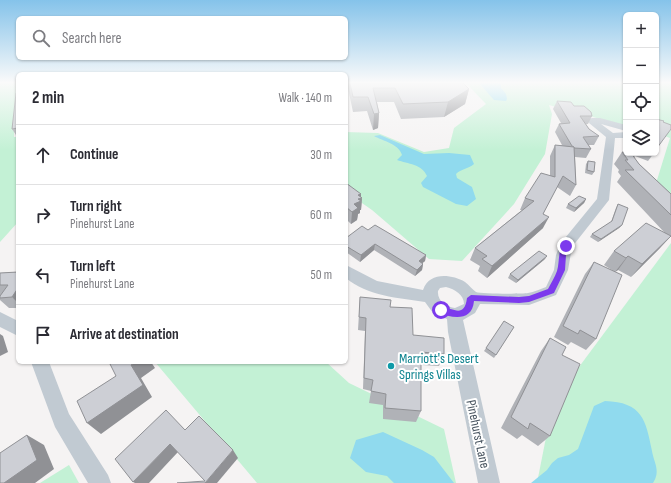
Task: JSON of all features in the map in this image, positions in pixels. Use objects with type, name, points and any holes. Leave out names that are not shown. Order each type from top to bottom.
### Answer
[{"type":"street","points":[[623,127],[600,121],[592,121],[611,136],[623,135]]},
{"type":"street","points":[[471,298],[519,300],[529,299],[551,291],[561,270],[566,246],[603,200],[611,136]]},
{"type":"street","points":[[348,271],[366,284],[430,296]]},
{"type":"street","points":[[446,281],[453,282],[464,288],[471,298],[470,308],[466,312],[454,314],[447,313],[435,306],[430,296],[432,287],[440,282],[446,281]]},
{"type":"street","name":"Pinehurst Lane","points":[[454,314],[489,483]]},
{"type":"street","points":[[0,320],[16,328]]},
{"type":"street","points":[[41,364],[62,420],[100,483]]},
{"type":"green space","points":[[0,106],[16,106],[14,114],[14,137],[16,137],[16,224],[0,242]]},
{"type":"green space","points":[[484,106],[549,106],[552,114],[545,154],[514,204],[462,261],[429,259],[372,210],[348,193],[348,132],[378,133],[424,152],[449,148],[454,128]]},
{"type":"green space","points":[[551,106],[623,106],[623,125]]},
{"type":"green space","points":[[659,106],[671,106],[671,215],[653,193],[670,138],[659,134]]},
{"type":"green space","points":[[671,243],[671,483],[537,483],[553,402]]},
{"type":"green space","points":[[157,364],[328,364],[349,383],[444,429],[456,483],[257,483]]},
{"type":"green space","points":[[69,465],[79,483],[40,483]]},
{"type":"water","points":[[380,135],[424,154],[449,153],[470,155],[474,164],[456,174],[457,178],[472,187],[476,199],[467,206],[456,204],[423,187],[421,183],[427,176],[425,172],[414,165],[397,160],[402,155],[398,148],[374,136]]},
{"type":"water","points":[[605,401],[627,405],[635,409],[640,415],[647,430],[657,471],[653,483],[531,483],[547,470],[558,458],[569,455],[578,449],[594,406]]},
{"type":"water","points":[[383,432],[434,457],[454,483],[394,483],[387,476],[366,472],[350,458],[356,440]]},
{"type":"building","points":[[15,106],[16,106],[16,128],[12,129]]},
{"type":"building","points":[[371,106],[377,106],[379,113],[374,114]]},
{"type":"building","points":[[560,106],[584,106],[591,112],[592,116],[580,116],[589,129],[599,136],[583,137],[591,149],[574,148],[572,146],[559,124],[570,123]]},
{"type":"building","points":[[659,120],[671,125],[671,129],[659,145]]},
{"type":"building","points":[[555,145],[574,147],[576,185],[563,176],[543,214],[549,217],[492,266],[482,259],[487,256],[475,248],[534,201],[525,198],[541,173],[555,177]]},
{"type":"building","points":[[625,156],[633,156],[639,164],[671,194],[671,215],[625,170],[634,170],[625,160],[628,160]]},
{"type":"building","points":[[588,161],[595,162],[594,172],[587,170]]},
{"type":"building","points":[[348,184],[361,194],[358,195],[362,198],[358,199],[361,201],[354,204],[358,208],[352,212],[348,209]]},
{"type":"building","points":[[579,196],[586,199],[576,208],[568,204]]},
{"type":"building","points":[[618,204],[628,208],[622,225],[601,239],[592,234],[612,221]]},
{"type":"building","points":[[646,223],[671,236],[642,264],[628,256],[626,258],[614,251]]},
{"type":"building","points":[[375,225],[426,255],[419,261],[423,264],[417,270],[375,244],[361,255],[348,247],[348,236],[362,226],[368,230]]},
{"type":"building","points":[[539,251],[547,256],[518,280],[510,274]]},
{"type":"building","points":[[594,262],[622,275],[596,339],[580,330],[578,334],[563,326]]},
{"type":"building","points":[[16,272],[16,291],[12,297],[0,298],[8,285],[0,285],[0,273]]},
{"type":"building","name":"Marriott's Desert Springs Villas","points":[[360,297],[391,300],[390,307],[412,308],[413,335],[444,338],[444,354],[421,352],[421,411],[385,408],[386,394],[371,391],[373,380],[364,378],[366,318],[359,317]]},
{"type":"building","points":[[504,321],[514,327],[496,355],[486,348]]},
{"type":"building","points":[[550,338],[566,347],[562,355],[580,364],[550,436],[530,423],[528,429],[511,417]]},
{"type":"building","points":[[110,364],[133,364],[131,365],[143,385],[87,423],[77,401],[116,376]]},
{"type":"building","points":[[166,410],[185,430],[199,416],[233,450],[205,483],[177,483],[205,481],[170,444],[133,482],[115,459]]},
{"type":"building","points":[[27,435],[37,460],[4,483],[0,483],[0,453]]},
{"type":"place","name":"Marriott's Desert Springs Villas","points":[[391,366]]},
{"type":"route","points":[[441,310],[447,313],[460,314],[466,312],[470,308],[472,303],[471,298],[519,300],[529,299],[551,291],[561,270],[566,246]]}]
